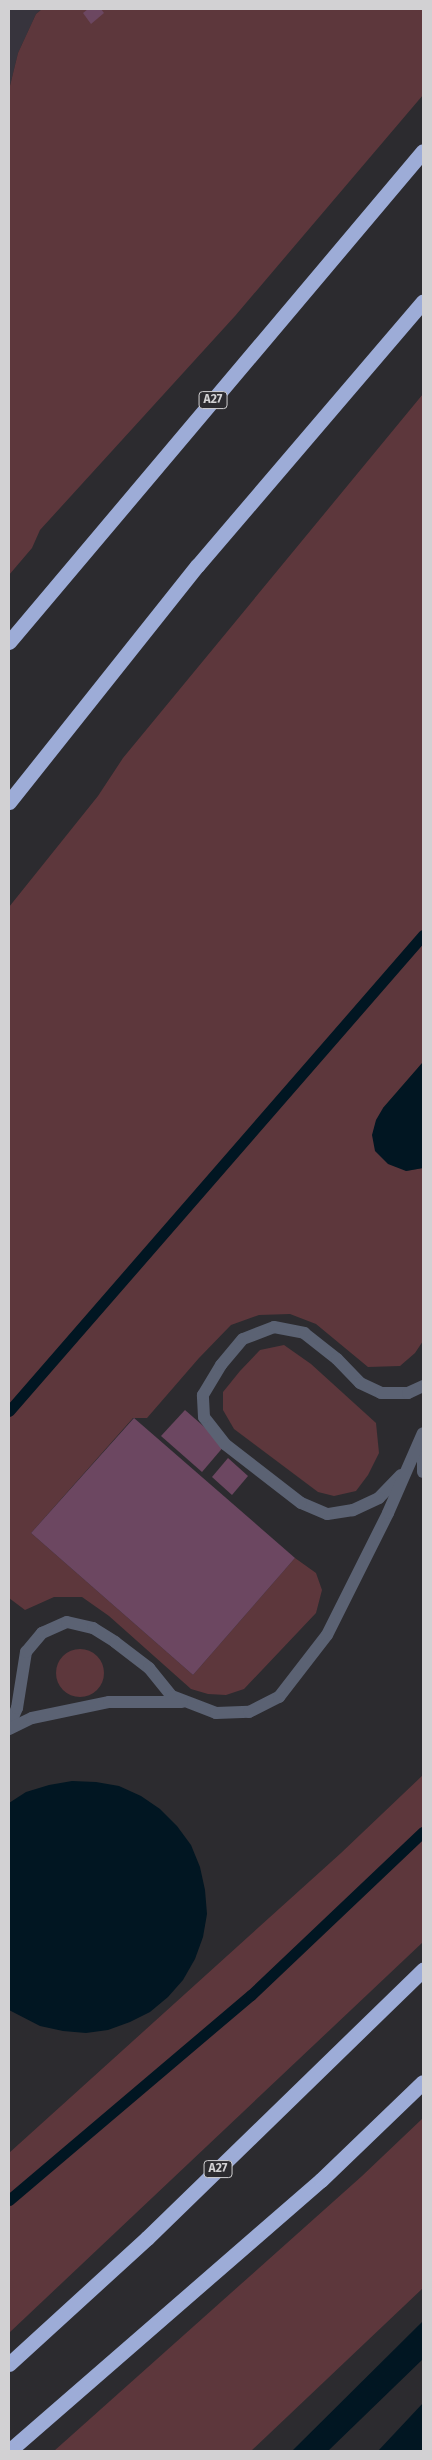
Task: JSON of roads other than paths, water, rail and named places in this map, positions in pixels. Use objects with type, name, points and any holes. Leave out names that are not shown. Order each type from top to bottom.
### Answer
[{"type":"highway","name":"A27","points":[[9,642],[423,151]]},
{"type":"highway","points":[[9,802],[197,566],[423,301]]},
{"type":"highway","name":"A27","points":[[9,2364],[147,2238],[423,1970]]},
{"type":"highway","points":[[10,2451],[321,2180],[423,2082]]},
{"type":"lane","points":[[407,1468],[379,1498],[353,1510],[326,1514],[301,1503],[225,1444],[204,1417],[203,1395],[221,1365],[243,1338],[274,1327],[304,1333],[337,1360],[360,1383],[382,1393],[408,1393],[423,1386]]},
{"type":"lane","points":[[9,1727],[17,1708],[26,1652],[42,1633],[67,1622],[93,1628],[115,1642],[148,1668],[172,1696],[216,1713],[249,1712],[279,1698],[326,1635],[388,1513],[423,1433]]},
{"type":"lane","points":[[423,1455],[423,1472]]},
{"type":"lane","points":[[9,1727],[32,1718],[109,1702],[189,1703]]},
{"type":"water","points":[[423,1062],[423,1168],[406,1171],[388,1164],[375,1151],[372,1135],[376,1120],[383,1108]]},
{"type":"water","points":[[72,1781],[96,1782],[119,1786],[141,1796],[160,1809],[177,1826],[191,1845],[200,1867],[205,1890],[207,1914],[203,1937],[195,1959],[183,1980],[168,1997],[150,2012],[130,2022],[108,2030],[86,2033],[40,2026],[9,2010],[9,1803],[26,1792]]},
{"type":"water","points":[[423,2321],[423,2359],[328,2451],[292,2451]]},
{"type":"water","points":[[423,2403],[423,2451],[378,2451]]},
{"type":"waterway","points":[[9,1411],[423,935]]},
{"type":"waterway","points":[[9,2200],[251,1995],[423,1832]]}]
